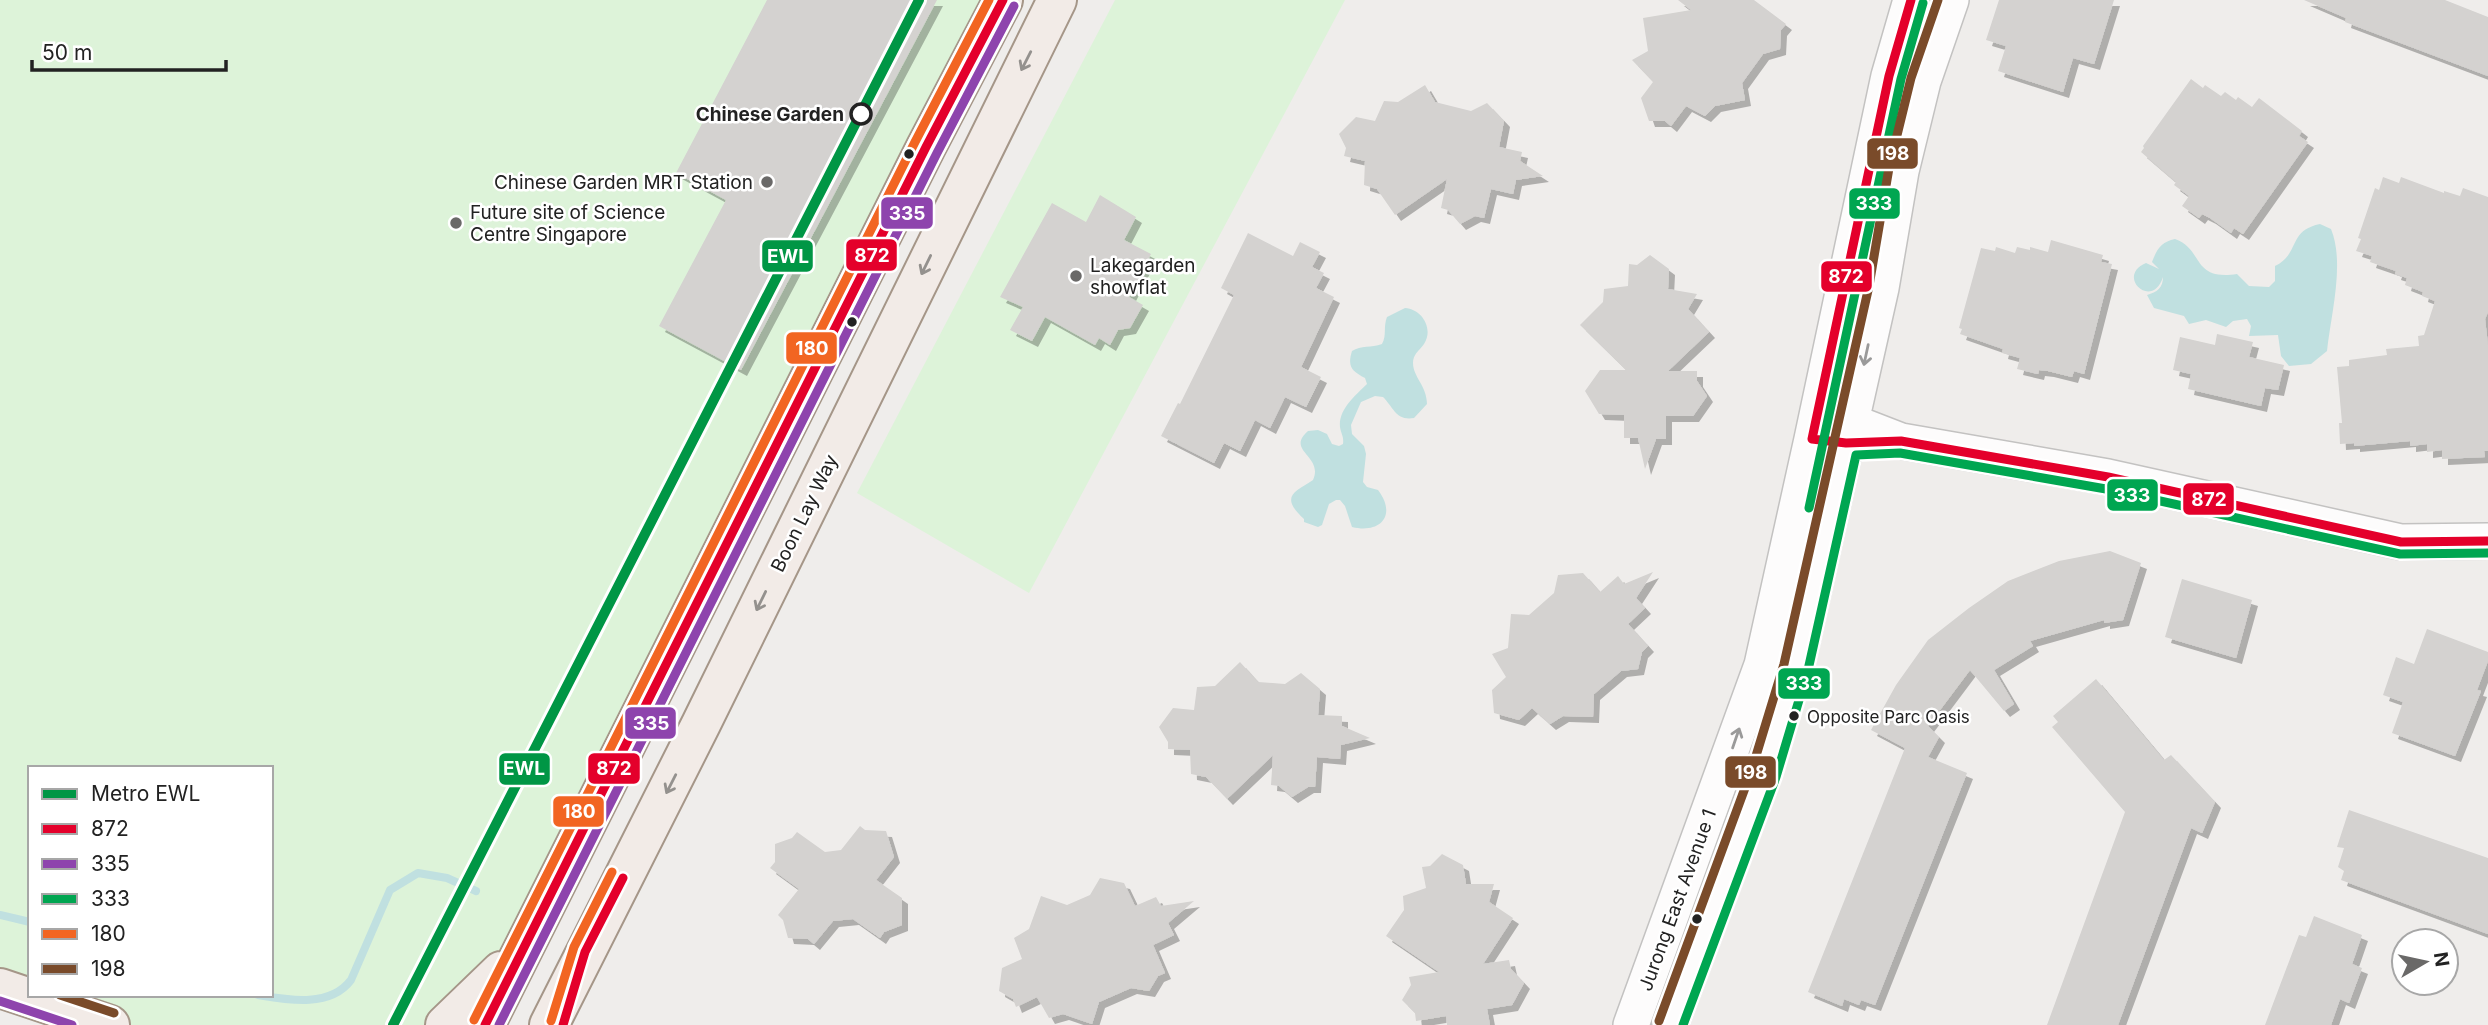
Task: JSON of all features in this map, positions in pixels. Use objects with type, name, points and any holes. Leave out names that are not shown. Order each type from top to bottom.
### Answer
[{"type":"main road","points":[[485,1025],[912,174],[1003,0]]},
{"type":"main road","name":"Boon Lay Way","points":[[549,1025],[701,724],[1057,0]]},
{"type":"main road","points":[[445,1025],[526,947]]},
{"type":"main road","points":[[564,1025],[585,951]]},
{"type":"main road","points":[[0,988],[110,1025]]},
{"type":"street","name":"Jurong East Avenue 1","points":[[1631,1025],[1762,665],[1889,76],[1911,0]]},
{"type":"street","name":"Jurong East Avenue 1","points":[[1670,1025],[1768,760],[1796,667],[1881,288],[1900,171],[1923,81],[1951,0]]},
{"type":"street","points":[[1814,429],[1901,441],[2108,477],[2401,542],[2488,541]]},
{"type":"green space","points":[[0,0],[1003,0],[525,947],[445,1025],[110,1025],[0,988]]},
{"type":"green space","points":[[1115,0],[1345,0],[1029,593],[857,493]]},
{"type":"water","points":[[2320,224],[2331,229],[2335,242],[2337,273],[2327,351],[2311,364],[2289,366],[2281,356],[2278,335],[2249,336],[2251,326],[2247,319],[2233,321],[2226,327],[2206,320],[2189,324],[2184,316],[2154,308],[2147,295],[2159,289],[2163,277],[2158,287],[2151,291],[2139,288],[2135,282],[2137,269],[2146,263],[2159,269],[2152,262],[2156,253],[2163,244],[2175,239],[2184,244],[2205,269],[2212,273],[2237,274],[2249,286],[2269,287],[2275,281],[2275,266],[2288,255],[2298,237],[2310,227]]},
{"type":"water","points":[[1405,308],[1417,312],[1427,326],[1427,338],[1415,355],[1413,363],[1427,404],[1414,418],[1403,418],[1383,397],[1375,396],[1361,402],[1351,425],[1352,434],[1364,446],[1366,454],[1363,482],[1367,487],[1378,490],[1384,499],[1386,515],[1383,521],[1371,528],[1352,527],[1345,506],[1340,500],[1336,500],[1329,504],[1322,525],[1318,527],[1304,522],[1291,500],[1292,495],[1313,480],[1315,472],[1314,465],[1302,449],[1302,438],[1308,431],[1318,430],[1327,434],[1332,444],[1343,444],[1340,427],[1342,414],[1349,402],[1367,384],[1365,378],[1352,368],[1352,351],[1382,344],[1387,317]]},
{"type":"building","name":"Chinese Garden MRT Station","points":[[767,0],[937,0],[741,370],[659,326],[726,200],[676,173]]},
{"type":"building","points":[[1678,0],[1754,0],[1786,24],[1781,30],[1780,49],[1763,54],[1742,83],[1745,100],[1715,106],[1705,116],[1686,106],[1671,126],[1665,121],[1649,121],[1641,98],[1653,82],[1632,60],[1648,51],[1643,18],[1691,10]]},
{"type":"building","points":[[1999,0],[2114,0],[2094,64],[2073,58],[2063,92],[1998,71],[2006,46],[1986,40]]},
{"type":"building","points":[[2304,0],[2445,0],[2488,17],[2488,76],[2345,22],[2346,18]]},
{"type":"building","points":[[2191,79],[2221,96],[2225,92],[2236,100],[2238,97],[2252,107],[2259,98],[2302,131],[2299,136],[2308,142],[2243,234],[2234,228],[2231,233],[2210,218],[2202,214],[2199,218],[2182,206],[2189,196],[2141,152]]},
{"type":"building","points":[[1425,85],[1435,102],[1471,111],[1487,103],[1504,121],[1499,147],[1522,152],[1520,161],[1543,176],[1516,180],[1513,194],[1491,189],[1484,218],[1475,216],[1460,224],[1448,210],[1441,208],[1447,179],[1395,215],[1377,189],[1364,185],[1365,161],[1344,156],[1346,148],[1339,134],[1356,117],[1375,121],[1384,101],[1398,102]]},
{"type":"building","points":[[2383,177],[2399,183],[2401,177],[2444,193],[2460,196],[2463,188],[2488,197],[2488,312],[2485,319],[2488,345],[2488,451],[2484,451],[2485,457],[2442,459],[2442,450],[2427,452],[2427,444],[2410,446],[2410,441],[2354,446],[2354,443],[2340,444],[2339,423],[2342,423],[2337,367],[2349,366],[2349,360],[2387,355],[2386,349],[2419,346],[2418,336],[2424,335],[2435,301],[2422,296],[2423,292],[2405,285],[2407,278],[2395,274],[2396,271],[2370,262],[2372,256],[2356,251],[2375,188],[2379,190]]},
{"type":"building","name":"Lakegarden showflat","points":[[1100,195],[1136,217],[1124,240],[1151,254],[1129,297],[1143,305],[1130,328],[1118,330],[1110,345],[1099,338],[1095,345],[1045,317],[1032,341],[1010,330],[1023,307],[1000,297],[1052,203],[1086,222]]},
{"type":"building","points":[[1248,233],[1293,256],[1300,242],[1320,252],[1312,267],[1324,273],[1316,288],[1334,297],[1301,367],[1321,377],[1306,407],[1285,397],[1270,428],[1255,420],[1240,451],[1224,443],[1214,463],[1161,436],[1178,403],[1180,404],[1234,295],[1221,288]]},
{"type":"building","points":[[2051,240],[2103,255],[2101,262],[2112,264],[2084,374],[2074,371],[2072,377],[2048,371],[2039,370],[2038,374],[2017,369],[2020,358],[1960,334],[1962,329],[1959,328],[1981,248],[1995,251],[1996,247],[2015,253],[2017,247],[2030,250],[2030,247],[2048,252]]},
{"type":"building","points":[[1650,255],[1669,269],[1668,289],[1697,294],[1688,309],[1709,332],[1668,371],[1697,371],[1697,381],[1707,396],[1693,416],[1666,416],[1666,439],[1656,439],[1645,469],[1638,438],[1624,438],[1624,415],[1599,414],[1585,391],[1600,370],[1626,370],[1580,325],[1603,302],[1604,289],[1628,286],[1629,264],[1637,265]]},
{"type":"building","points":[[2217,334],[2253,342],[2249,357],[2284,365],[2278,390],[2265,388],[2261,406],[2188,389],[2191,374],[2173,370],[2180,337],[2215,345]]},
{"type":"building","points":[[2110,551],[2141,563],[2123,620],[2104,623],[2104,620],[2030,641],[2033,646],[1994,670],[2014,704],[2004,711],[1970,670],[1928,726],[1939,737],[1928,757],[1967,773],[1875,1005],[1861,1000],[1859,1005],[1844,999],[1842,1006],[1808,992],[1905,748],[1871,730],[1896,685],[1928,640],[2008,581],[2059,561]]},
{"type":"building","points":[[1653,572],[1636,598],[1645,608],[1628,624],[1648,646],[1642,652],[1638,669],[1621,671],[1594,694],[1593,717],[1563,716],[1550,724],[1532,708],[1519,720],[1494,713],[1492,690],[1506,677],[1492,654],[1508,648],[1511,614],[1529,615],[1554,593],[1558,575],[1583,573],[1600,592],[1618,576],[1624,584]]},
{"type":"building","points":[[2182,579],[2252,600],[2236,658],[2165,637]]},
{"type":"building","points":[[2427,629],[2488,652],[2488,661],[2477,690],[2481,691],[2455,756],[2392,733],[2403,702],[2383,695],[2396,657],[2414,664]]},
{"type":"building","points":[[1240,662],[1258,682],[1285,684],[1301,673],[1320,689],[1318,715],[1342,716],[1342,726],[1370,738],[1341,745],[1340,759],[1317,757],[1315,787],[1308,787],[1292,797],[1279,786],[1271,785],[1273,755],[1227,799],[1206,777],[1191,774],[1190,750],[1168,749],[1168,742],[1159,727],[1173,708],[1194,710],[1197,687],[1215,686]]},
{"type":"building","points":[[2096,679],[2164,760],[2171,755],[2215,802],[2202,833],[2191,828],[2118,1025],[2047,1025],[2125,812],[2052,727],[2058,722],[2053,716]]},
{"type":"building","points":[[2349,810],[2488,858],[2488,934],[2341,880],[2344,871],[2338,867],[2344,848],[2337,847]]},
{"type":"building","points":[[860,826],[865,830],[886,831],[894,857],[876,880],[902,898],[902,925],[884,932],[880,938],[853,919],[833,921],[814,944],[808,939],[788,938],[783,920],[778,915],[799,889],[770,868],[775,862],[775,844],[792,838],[797,832],[825,852],[841,850]]},
{"type":"building","points":[[1442,854],[1463,865],[1466,884],[1494,884],[1489,902],[1513,918],[1483,964],[1509,960],[1511,969],[1524,983],[1512,1005],[1487,1009],[1490,1025],[1447,1025],[1446,1016],[1416,1021],[1415,1013],[1402,1000],[1411,985],[1409,977],[1439,972],[1386,936],[1404,910],[1403,896],[1426,888],[1422,867],[1430,866]]},
{"type":"building","points":[[1100,878],[1124,883],[1135,906],[1156,897],[1161,906],[1194,901],[1168,923],[1174,935],[1153,945],[1165,973],[1158,976],[1149,991],[1131,988],[1099,1002],[1092,1024],[1063,1014],[1049,1018],[1037,997],[1016,1007],[1013,999],[999,991],[1002,968],[1022,959],[1014,938],[1029,929],[1041,896],[1067,905],[1090,895]]},
{"type":"building","points":[[2314,916],[2362,935],[2352,964],[2362,968],[2349,1003],[2340,999],[2331,1025],[2265,1025],[2299,935],[2306,937]]},
{"type":"waterway","points":[[270,997],[308,1000],[332,995],[342,989],[351,980],[390,890],[418,873],[447,878],[476,891]]},
{"type":"waterway","points":[[0,915],[28,922]]},
{"type":"metro line","name":"EWL","points":[[393,1025],[919,0]]},
{"type":"transit line","name":"180","points":[[474,1020],[989,0]]},
{"type":"transit line","name":"872","points":[[485,1025],[926,147],[1003,0]]},
{"type":"transit line","name":"872","points":[[1911,0],[1889,76],[1812,439],[1846,443],[1901,441],[2108,477],[2401,542],[2488,541]]},
{"type":"transit line","name":"198","points":[[1659,1021],[1752,769],[1784,664],[1869,286],[1889,168],[1911,78],[1938,0]]},
{"type":"transit line","name":"333","points":[[1809,508],[1901,79],[1923,3]]},
{"type":"transit line","name":"335","points":[[499,1025],[937,153],[1014,6]]},
{"type":"transit line","name":"333","points":[[1683,1025],[1776,777],[1808,670],[1856,455],[1900,453],[2106,489],[2400,554],[2488,553]]},
{"type":"transit line","name":"180","points":[[551,1021],[574,947],[612,872]]},
{"type":"transit line","name":"872","points":[[563,1025],[585,952],[623,878]]},
{"type":"transit line","name":"198","points":[[66,997],[114,1013]]},
{"type":"transit line","name":"335","points":[[0,1001],[72,1025]]},
{"type":"place","name":"Chinese Garden","points":[[861,114]]},
{"type":"place","name":"Chinese Garden MRT Station","points":[[767,182]]},
{"type":"place","name":"Future site of Science Centre Singapore","points":[[456,223]]},
{"type":"place","name":"Lakegarden showflat","points":[[1076,276]]},
{"type":"place","name":"Opposite Parc Oasis","points":[[1794,716]]}]
